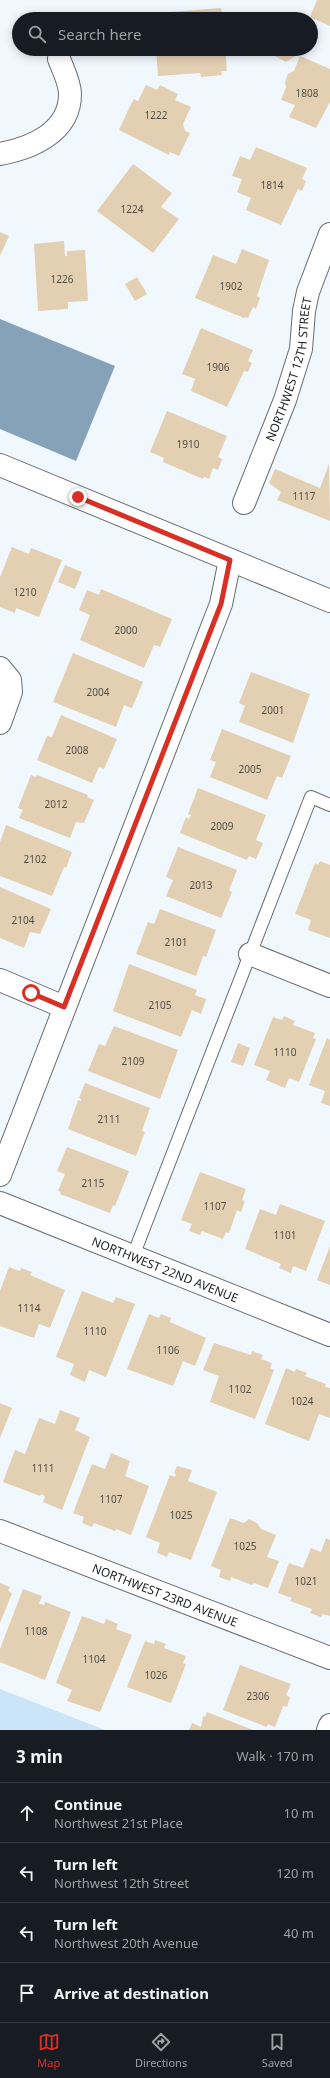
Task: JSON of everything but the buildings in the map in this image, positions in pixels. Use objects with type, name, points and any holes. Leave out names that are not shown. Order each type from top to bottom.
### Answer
[{"type":"street","points":[[0,154],[18,151],[36,143],[62,122],[69,106],[70,92],[60,58]]},
{"type":"street","name":"NORTHWEST 12TH STREET","points":[[244,503],[285,400],[301,350],[304,311],[308,292],[329,240]]},
{"type":"street","points":[[0,465],[330,601]]},
{"type":"street","points":[[0,1175],[221,604],[230,560]]},
{"type":"street","points":[[0,668],[10,680],[11,692],[0,723]]},
{"type":"street","points":[[250,954],[330,986]]},
{"type":"street","points":[[0,980],[64,1007]]},
{"type":"street","name":"NORTHWEST 22ND AVENUE","points":[[0,1203],[330,1335]]},
{"type":"street","name":"NORTHWEST 23RD AVENUE","points":[[0,1531],[330,1658]]},
{"type":"street","points":[[328,1730],[330,1725]]},
{"type":"lane","points":[[132,1256],[311,797],[330,805]]},
{"type":"shaded area","points":[[0,319],[115,366],[76,461],[0,429]]},
{"type":"shaded area","points":[[0,1689],[105,1730],[0,1730]]},
{"type":"route","points":[[31,993],[64,1007],[221,604],[230,560],[78,497]]}]
